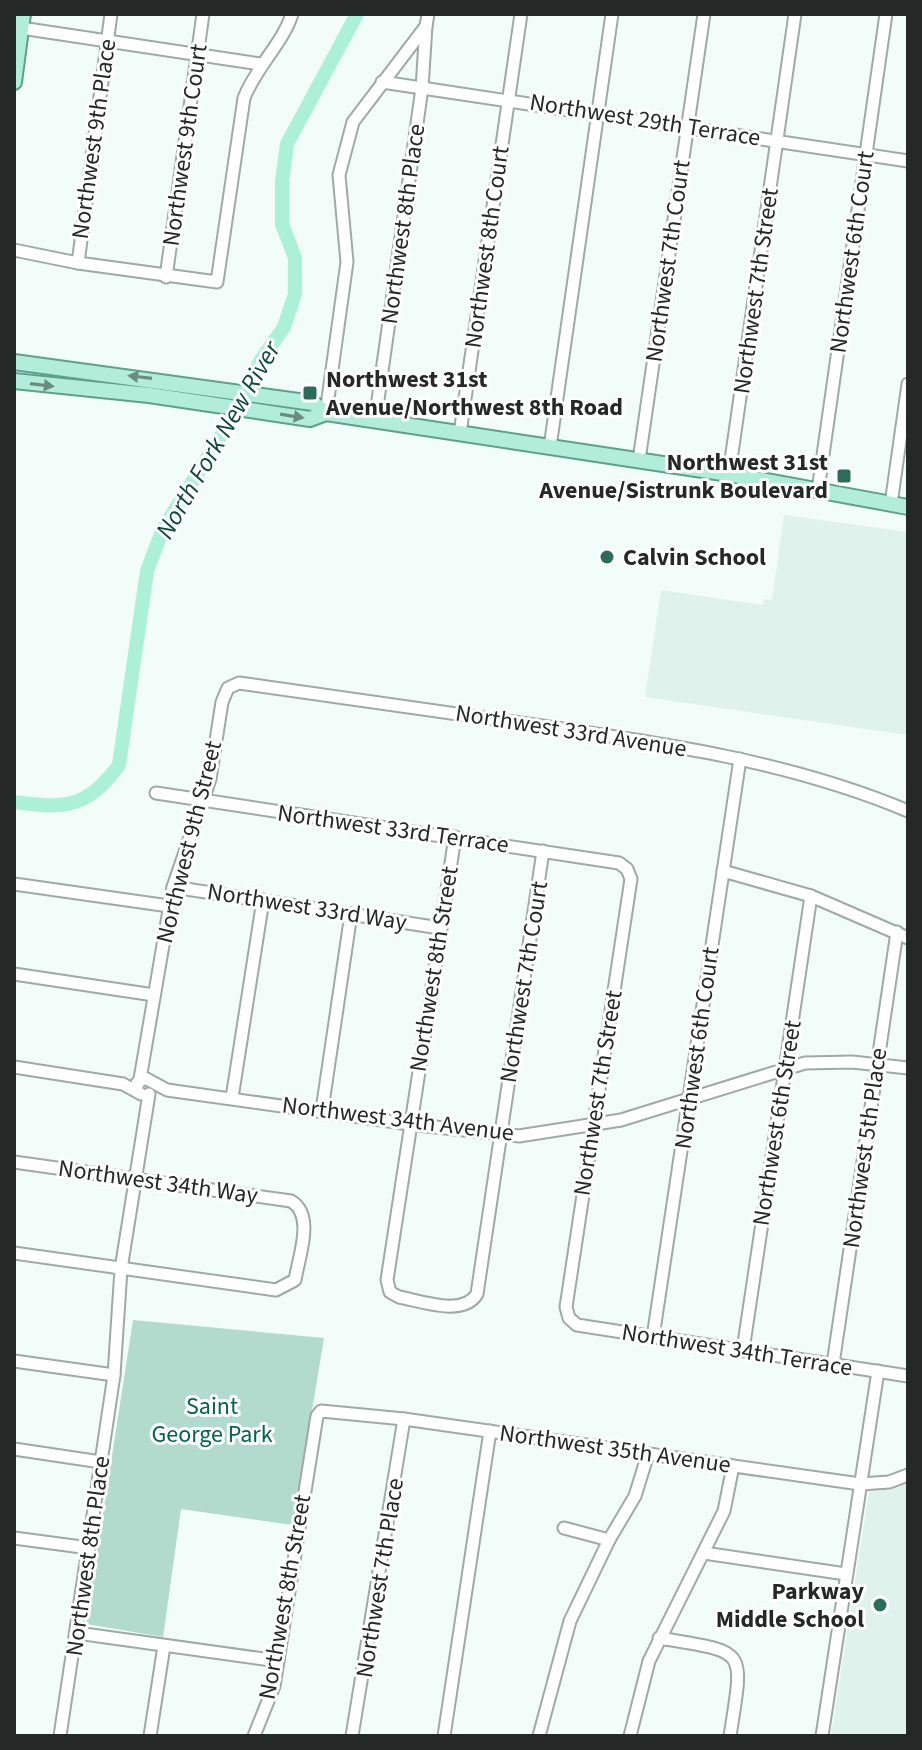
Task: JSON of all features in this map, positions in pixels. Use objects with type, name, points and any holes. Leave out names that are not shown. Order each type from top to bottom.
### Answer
[{"type":"main road","points":[[14,82],[18,23]]},
{"type":"main road","points":[[14,362],[263,395],[313,403],[326,413],[729,474],[903,504]]},
{"type":"main road","points":[[14,381],[149,395],[310,419],[326,413]]},
{"type":"main road","points":[[149,395],[174,382]]},
{"type":"street","name":"Northwest 9th Place","points":[[78,263],[111,14]]},
{"type":"street","name":"Northwest 9th Court","points":[[166,277],[203,14]]},
{"type":"street","points":[[14,250],[166,277],[217,282],[244,98],[260,64],[288,25],[292,14]]},
{"type":"street","name":"Northwest 8th Court","points":[[460,433],[521,14]]},
{"type":"street","points":[[550,447],[612,14]]},
{"type":"street","name":"Northwest 7th Court","points":[[639,460],[704,14]]},
{"type":"street","name":"Northwest 7th Street","points":[[729,474],[795,14]]},
{"type":"street","name":"Northwest 6th Court","points":[[818,490],[886,14]]},
{"type":"street","points":[[326,413],[347,262],[339,175],[353,122],[427,20]]},
{"type":"street","name":"Northwest 8th Place","points":[[375,421],[422,88],[427,20]]},
{"type":"street","points":[[18,23],[107,42],[260,64]]},
{"type":"street","name":"Northwest 29th Terrace","points":[[382,82],[908,161]]},
{"type":"street","points":[[14,257],[31,254]]},
{"type":"street","points":[[903,504],[908,384]]},
{"type":"street","name":"Northwest 33rd Avenue","points":[[228,688],[239,683],[630,738],[796,770],[908,811]]},
{"type":"street","name":"Northwest 9th Street","points":[[114,1375],[121,1269],[143,1118],[154,995],[173,887],[203,801],[222,702],[228,688]]},
{"type":"street","name":"Northwest 6th Court","points":[[653,1337],[740,759]]},
{"type":"street","name":"Northwest 33rd Terrace","points":[[156,793],[619,863],[627,869]]},
{"type":"street","name":"Northwest 8th Street","points":[[455,837],[387,1280],[390,1292],[399,1297],[460,1307],[472,1301]]},
{"type":"street","name":"Northwest 7th Court","points":[[472,1301],[477,1294],[543,851]]},
{"type":"street","name":"Northwest 7th Street","points":[[569,1318],[566,1307],[631,879],[627,869]]},
{"type":"street","points":[[723,871],[811,896],[908,938]]},
{"type":"street","points":[[14,884],[169,906]]},
{"type":"street","name":"Northwest 33rd Way","points":[[173,887],[440,928]]},
{"type":"street","name":"Northwest 6th Street","points":[[743,1350],[811,896]]},
{"type":"street","points":[[232,1098],[263,900]]},
{"type":"street","points":[[322,1110],[351,914]]},
{"type":"street","name":"Northwest 5th Place","points":[[833,1364],[897,932]]},
{"type":"street","points":[[14,974],[154,995]]},
{"type":"street","name":"Northwest 34th Avenue","points":[[144,1087],[501,1135],[593,1127],[785,1067],[832,1062],[878,1063],[908,1068]]},
{"type":"street","points":[[14,1067],[144,1087]]},
{"type":"street","name":"Northwest 34th Way","points":[[14,1162],[291,1201],[300,1206],[305,1218],[295,1280],[276,1290],[121,1269]]},
{"type":"street","points":[[14,1253],[121,1269]]},
{"type":"street","name":"Northwest 34th Terrace","points":[[569,1318],[577,1325],[908,1376]]},
{"type":"street","points":[[14,1361],[114,1375]]},
{"type":"street","points":[[822,1736],[878,1371]]},
{"type":"street","name":"Northwest 8th Place","points":[[60,1736],[114,1375]]},
{"type":"street","name":"Northwest 8th Street","points":[[254,1736],[274,1686],[317,1416],[321,1411]]},
{"type":"street","name":"Northwest 35th Avenue","points":[[321,1411],[404,1419],[873,1486],[908,1475]]},
{"type":"street","name":"Northwest 7th Place","points":[[352,1736],[404,1419]]},
{"type":"street","points":[[444,1736],[490,1431]]},
{"type":"street","points":[[14,1449],[101,1462]]},
{"type":"street","points":[[539,1736],[570,1621],[609,1540],[635,1496],[648,1454]]},
{"type":"street","points":[[630,1736],[641,1688],[659,1638],[724,1511],[733,1466]]},
{"type":"street","points":[[564,1528],[609,1540]]},
{"type":"street","points":[[14,1538],[89,1548]]},
{"type":"street","points":[[704,1553],[846,1574]]},
{"type":"street","points":[[77,1633],[278,1661]]},
{"type":"street","points":[[659,1638],[722,1648],[734,1657],[740,1673],[730,1736]]},
{"type":"street","points":[[150,1736],[164,1646]]},
{"type":"shaded area","points":[[784,515],[908,532],[908,735],[645,697],[661,590],[763,605],[764,599],[772,600]]},
{"type":"shaded area","name":"Parkway Middle School","points":[[908,1471],[908,1736],[831,1736],[871,1478]]},
{"type":"green space","name":"Saint George Park","points":[[133,1320],[324,1338],[293,1525],[181,1509],[163,1637],[86,1624]]},
{"type":"waterway","name":"North Fork New River","points":[[14,802],[48,805],[74,802],[96,790],[119,765],[147,571],[163,529],[227,426],[261,360],[284,327],[295,294],[295,258],[282,224],[282,182],[287,144],[357,14]]},
{"type":"place","name":"Northwest 31st Avenue/Northwest 8th Road","points":[[310,393]]},
{"type":"place","name":"Northwest 31st Avenue/Sistrunk Boulevard","points":[[844,476]]},
{"type":"place","name":"Calvin School","points":[[607,557]]},
{"type":"place","name":"Parkway Middle School","points":[[880,1605]]}]
